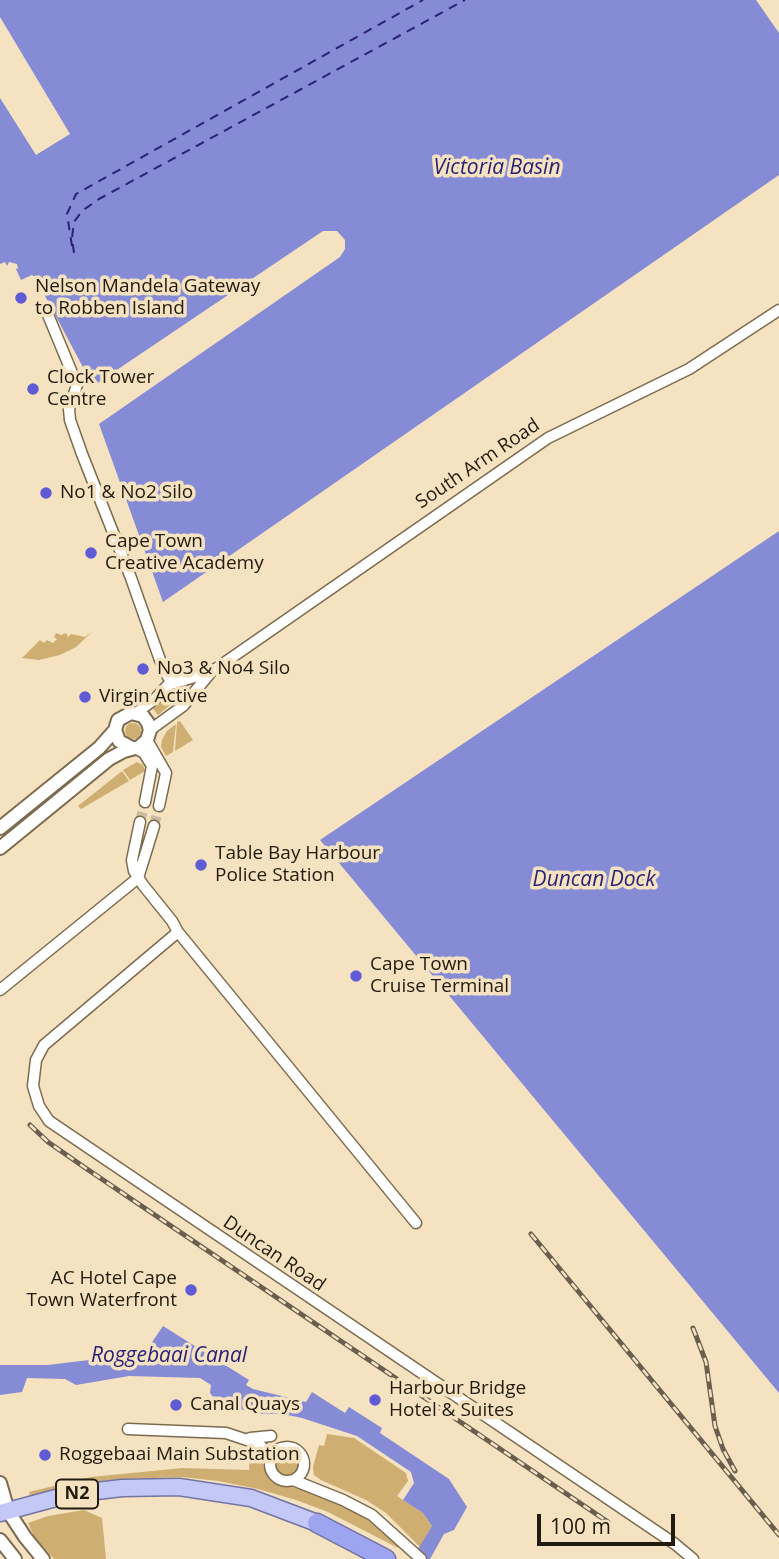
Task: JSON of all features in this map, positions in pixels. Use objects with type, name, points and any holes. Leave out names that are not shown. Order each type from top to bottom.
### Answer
[{"type":"highway","name":"N2","points":[[317,1523],[386,1559]]},
{"type":"main road","name":"N2","points":[[4,1512],[55,1497],[122,1488],[192,1488],[251,1498],[317,1523]]},
{"type":"street","points":[[46,310],[77,385],[69,410],[70,421],[82,454],[160,660],[168,677],[187,688],[189,697]]},
{"type":"street","name":"South Arm Road","points":[[149,735],[183,706],[211,672],[548,438],[689,369],[779,310]]},
{"type":"street","name":"South Arm Road","points":[[136,713],[168,685],[211,672]]},
{"type":"street","points":[[0,828],[99,748],[115,730],[122,717],[136,713],[146,719],[149,735],[166,772],[159,806]]},
{"type":"street","points":[[115,730],[119,741],[144,753],[152,766],[145,802]]},
{"type":"street","points":[[0,848],[109,759],[134,748],[149,735]]},
{"type":"street","points":[[139,822],[132,860],[138,878],[178,932],[416,1223]]},
{"type":"street","points":[[0,990],[138,878],[154,826]]},
{"type":"street","name":"Duncan Road","points":[[178,932],[44,1045],[36,1060],[33,1086],[39,1106],[49,1121],[693,1559]]},
{"type":"street","points":[[128,1429],[223,1432],[259,1444],[272,1455]]},
{"type":"street","points":[[241,1437],[271,1436],[284,1447]]},
{"type":"street","points":[[271,1436],[270,1468],[276,1478],[282,1481],[293,1480],[372,1514],[416,1555]]},
{"type":"street","points":[[272,1455],[284,1447],[299,1452],[311,1482],[328,1494]]},
{"type":"street","points":[[293,1480],[304,1467]]},
{"type":"street","points":[[0,1483],[4,1512],[43,1559]]},
{"type":"street","points":[[0,1540],[15,1559]]},
{"type":"shaded area","points":[[92,632],[76,647],[60,655],[39,660],[22,658],[40,640],[53,643],[57,639],[54,637],[56,633],[66,633],[68,637],[71,634],[85,637]]},
{"type":"shaded area","points":[[169,695],[174,695],[176,700],[158,715],[153,709]]},
{"type":"shaded area","points":[[180,721],[193,740],[175,751],[177,722]]},
{"type":"shaded area","points":[[130,723],[136,723],[141,731],[139,737],[130,739],[125,734],[125,728]]},
{"type":"shaded area","points":[[176,724],[173,752],[166,756],[161,747],[162,740],[167,731]]},
{"type":"shaded area","points":[[137,762],[143,765],[145,771],[130,780],[123,770]]},
{"type":"shaded area","points":[[122,771],[129,781],[81,809],[78,806]]},
{"type":"shaded area","points":[[327,1434],[354,1438],[406,1473],[408,1481],[397,1496],[423,1513],[432,1526],[420,1547],[386,1513],[366,1500],[314,1475],[313,1467],[319,1445],[324,1446]]},
{"type":"shaded area","points":[[287,1452],[295,1456],[299,1464],[295,1472],[287,1476],[279,1472],[275,1464],[279,1456]]},
{"type":"shaded area","points":[[250,1454],[262,1461],[272,1482],[330,1498],[365,1516],[382,1526],[398,1543],[398,1548],[328,1512],[296,1500],[218,1481],[182,1477],[121,1479],[92,1482],[30,1496],[29,1492],[91,1477],[182,1468],[249,1470]]},
{"type":"shaded area","points":[[84,1510],[102,1518],[106,1559],[54,1559],[34,1536],[28,1523],[48,1516]]},
{"type":"water","name":"Victoria Basin","points":[[0,0],[756,0],[779,33],[779,175],[163,602],[99,424],[340,257],[345,249],[345,240],[337,231],[323,231],[93,386],[35,277],[32,275],[21,280],[16,269],[17,264],[0,264],[0,98],[36,155],[70,134],[0,17]]},
{"type":"water","name":"Duncan Dock","points":[[779,531],[779,1393],[320,840]]},
{"type":"water","name":"Roggebaai Canal","points":[[163,1326],[249,1380],[246,1385],[253,1389],[306,1402],[312,1392],[345,1413],[349,1407],[382,1428],[380,1433],[449,1479],[467,1507],[454,1530],[444,1534],[430,1559],[412,1559],[432,1526],[423,1513],[403,1500],[414,1483],[411,1472],[357,1436],[302,1418],[283,1414],[257,1414],[217,1402],[210,1393],[211,1385],[200,1378],[129,1376],[76,1385],[65,1379],[27,1378],[22,1392],[0,1395],[0,1365],[48,1365],[89,1360],[138,1363]]},
{"type":"ferry route","points":[[72,246],[67,214],[76,194],[423,0]]},
{"type":"ferry route","points":[[74,253],[74,222],[82,211],[99,199],[465,0]]},
{"type":"tunnel","points":[[140,822],[145,802]]},
{"type":"tunnel","points":[[154,826],[159,806]]},
{"type":"railway","points":[[30,1125],[48,1142],[84,1167],[608,1522]]},
{"type":"railway","points":[[531,1234],[779,1535]]},
{"type":"railway","points":[[693,1328],[706,1362],[715,1426],[735,1471]]},
{"type":"place","name":"Nelson Mandela Gateway to Robben Island","points":[[21,298]]},
{"type":"place","name":"Clock Tower Centre","points":[[33,389]]},
{"type":"place","name":"No1 & No2 Silo","points":[[46,493]]},
{"type":"place","name":"Cape Town Creative Academy","points":[[91,553]]},
{"type":"place","name":"No3 & No4 Silo","points":[[143,669]]},
{"type":"place","name":"Virgin Active","points":[[85,697]]},
{"type":"place","name":"Table Bay Harbour Police Station","points":[[201,865]]},
{"type":"place","name":"Cape Town Cruise Terminal","points":[[356,976]]},
{"type":"place","name":"AC Hotel Cape Town Waterfront","points":[[191,1290]]},
{"type":"place","name":"Harbour Bridge Hotel & Suites","points":[[375,1400]]},
{"type":"place","name":"Canal Quays","points":[[176,1405]]},
{"type":"place","name":"Roggebaai Main Substation","points":[[45,1455]]}]
